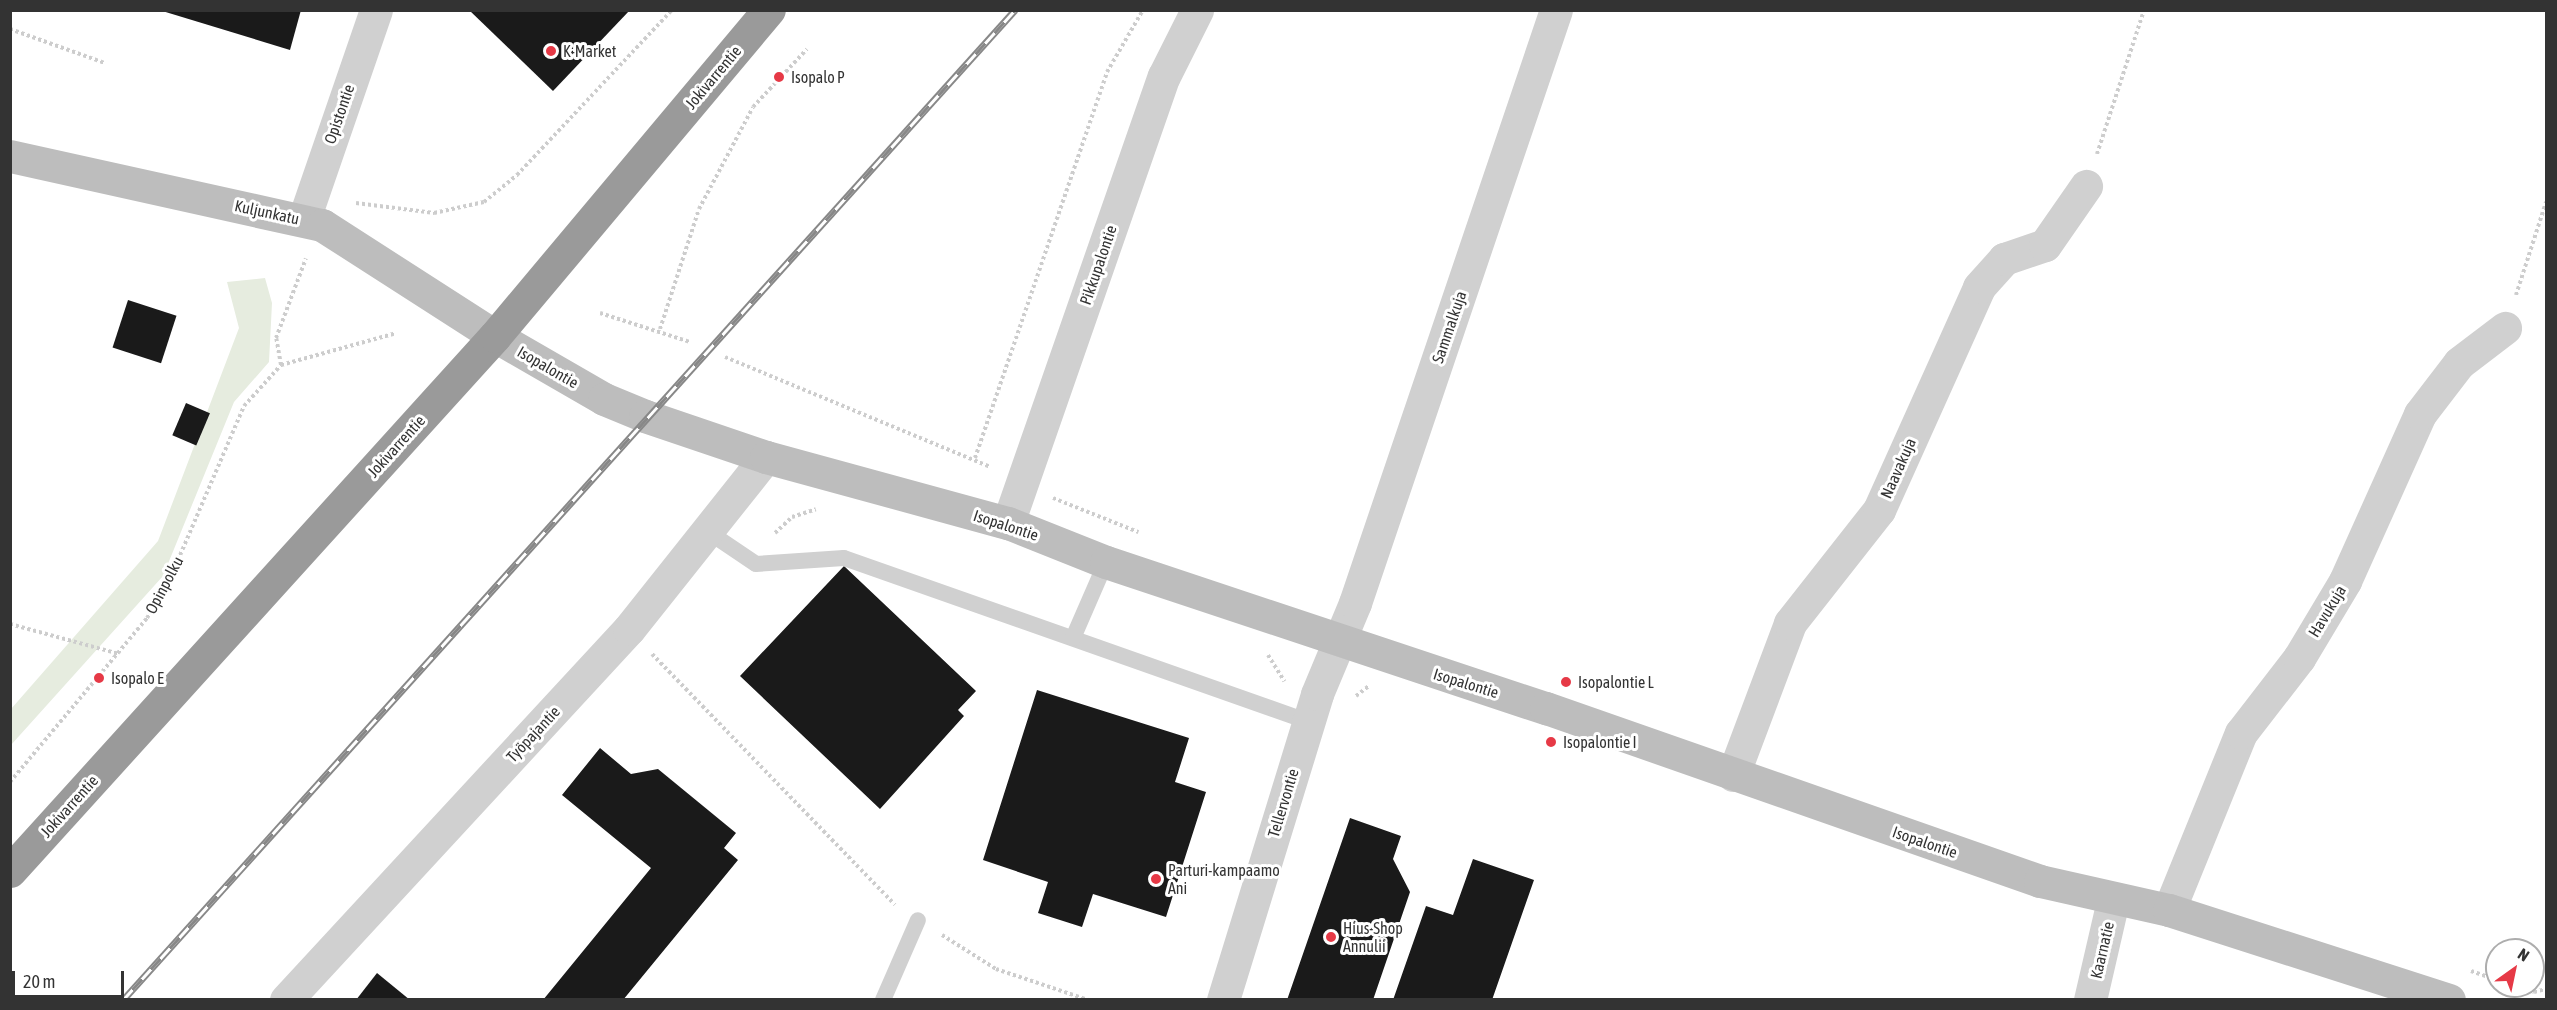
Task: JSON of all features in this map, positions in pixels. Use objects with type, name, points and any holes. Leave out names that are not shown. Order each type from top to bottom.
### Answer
[{"type":"highway","name":"Jokivarrentie","points":[[10,871],[495,336],[769,10]]},
{"type":"street","name":"Opistontie","points":[[313,222],[376,10]]},
{"type":"street","name":"Pikkupalontie","points":[[1008,523],[1164,76],[1197,10]]},
{"type":"street","name":"Sammalkuja","points":[[1337,642],[1556,10]]},
{"type":"street","name":"Kuljunkatu","points":[[10,156],[313,222],[495,336]]},
{"type":"street","name":"Naavakuja","points":[[1733,775],[1790,623],[1879,510],[1979,287],[2004,259],[2045,245],[2086,186]]},
{"type":"street","name":"Havukuja","points":[[2169,910],[2241,734],[2299,658],[2345,581],[2420,414],[2460,363],[2505,327]]},
{"type":"street","name":"Isopalontie","points":[[495,336],[604,399],[766,457],[1008,523],[1106,562],[2040,881],[2113,900],[2169,910],[2449,999]]},
{"type":"street","name":"Työpajantie","points":[[286,999],[629,629],[710,533],[766,457]]},
{"type":"street","name":"Tellervontie","points":[[1223,999],[1308,721],[1337,642]]},
{"type":"street","name":"Kaarnatie","points":[[2090,999],[2113,900]]},
{"type":"lane","points":[[710,533],[756,564],[844,558],[1308,721]]},
{"type":"lane","points":[[1073,638],[1106,562]]},
{"type":"lane","points":[[883,999],[918,920]]},
{"type":"path","points":[[396,333],[281,365],[276,338],[313,222],[334,210],[356,202],[434,213],[484,202],[517,175],[672,10]]},
{"type":"path","points":[[975,458],[1107,72],[1143,10]]},
{"type":"path","points":[[2086,186],[2144,10]]},
{"type":"path","points":[[10,29],[105,63]]},
{"type":"path","points":[[660,328],[699,209],[753,107],[807,49]]},
{"type":"path","points":[[2505,327],[2547,202]]},
{"type":"path","points":[[600,313],[660,328],[690,342]]},
{"type":"path","points":[[725,357],[975,458],[1022,486]]},
{"type":"path","name":"Opinpolku","points":[[10,782],[120,654],[166,588],[244,406],[281,365]]},
{"type":"path","points":[[748,559],[792,517],[823,507]]},
{"type":"path","points":[[10,624],[120,654]]},
{"type":"path","points":[[629,629],[884,897],[996,969],[1088,999]]},
{"type":"path","points":[[1261,644],[1280,679]]},
{"type":"shaded area","points":[[265,278],[272,303],[269,362],[234,402],[163,576],[11,745],[11,709],[158,541],[239,328],[227,282]]},
{"type":"building","points":[[159,10],[301,10],[290,50]]},
{"type":"building","name":"K-Market","points":[[469,10],[630,10],[553,91]]},
{"type":"building","points":[[128,300],[177,316],[161,363],[113,348]]},
{"type":"building","points":[[186,403],[210,413],[196,445],[172,435]]},
{"type":"building","points":[[844,566],[976,691],[958,710],[964,716],[880,809],[740,676]]},
{"type":"building","points":[[1037,690],[1189,738],[1175,782],[1206,792],[1166,917],[1093,894],[1082,927],[1038,913],[1048,882],[983,860]]},
{"type":"building","points":[[600,748],[631,774],[658,769],[736,833],[724,848],[738,860],[623,1000],[543,1000],[651,868],[562,795]]},
{"type":"building","points":[[1350,818],[1401,836],[1393,859],[1410,892],[1373,1000],[1287,1000]]},
{"type":"building","points":[[1473,859],[1534,880],[1492,1000],[1393,1000],[1426,906],[1453,915]]},
{"type":"building","points":[[377,973],[410,1000],[356,1000]]},
{"type":"railway","points":[[123,1000],[1015,10]]},
{"type":"place","name":"K-Market","points":[[551,51]]},
{"type":"place","name":"Isopalo P","points":[[779,77]]},
{"type":"place","name":"Isopalo E","points":[[99,678]]},
{"type":"place","name":"Isopalontie L","points":[[1566,682]]},
{"type":"place","name":"Isopalontie I","points":[[1551,742]]},
{"type":"place","name":"Parturi-kampaamo Ani","points":[[1156,879]]},
{"type":"place","name":"Hius-Shop Annulii","points":[[1331,937]]}]
